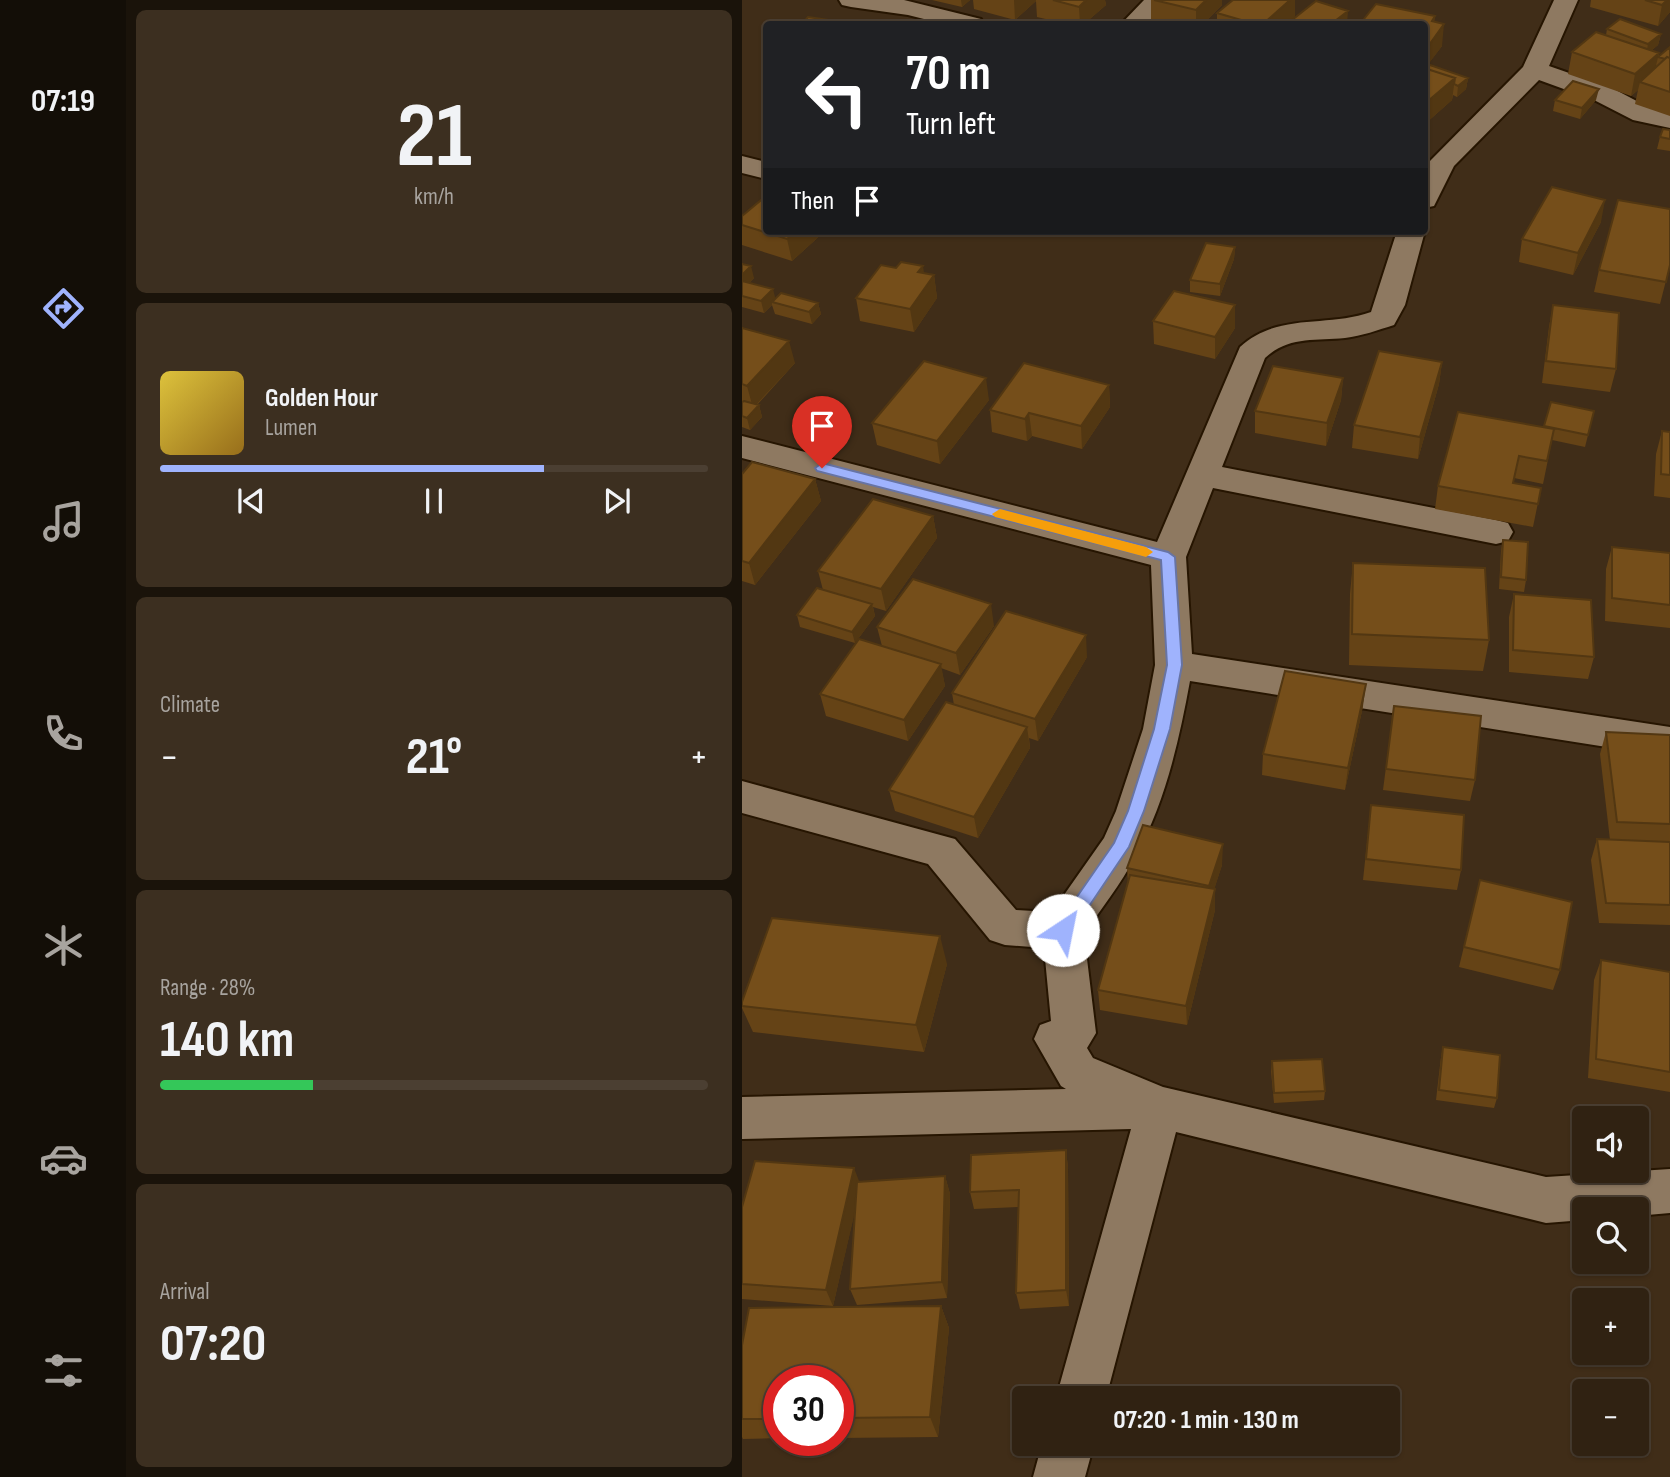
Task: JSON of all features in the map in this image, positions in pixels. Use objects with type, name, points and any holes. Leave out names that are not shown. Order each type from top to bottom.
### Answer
[{"type":"street","points":[[851,0],[908,8],[960,21]]},
{"type":"street","points":[[1136,21],[1158,0]]},
{"type":"street","points":[[1428,181],[1433,158],[1535,69],[1566,0]]},
{"type":"street","points":[[1535,69],[1603,94],[1642,114],[1670,120]]},
{"type":"street","points":[[742,164],[763,170]]},
{"type":"street","points":[[1410,235],[1390,305],[1383,318],[1362,326],[1289,331],[1263,340],[1251,354],[1168,557],[1174,665],[1162,729],[1136,811],[1120,847],[1063,930],[1074,1033],[1056,1039],[1077,1072],[1160,1107],[1546,1200],[1670,1191]]},
{"type":"street","points":[[742,447],[1168,557]]},
{"type":"street","points":[[1202,474],[1496,532]]},
{"type":"street","points":[[1174,665],[1670,742]]},
{"type":"street","points":[[742,797],[941,851],[1005,927],[1063,930]]},
{"type":"street","points":[[742,1118],[1160,1107]]},
{"type":"street","points":[[1084,1386],[1160,1107]]},
{"type":"street","points":[[1059,1477],[1065,1456]]},
{"type":"building","points":[[1053,0],[1086,0],[1079,7]]},
{"type":"building","points":[[1154,0],[1206,0],[1196,10]]},
{"type":"building","points":[[1233,0],[1290,0],[1266,21],[1245,21],[1217,13]]},
{"type":"building","points":[[1645,0],[1667,0],[1662,5]]},
{"type":"building","points":[[1316,1],[1348,11],[1335,21],[1291,21]]},
{"type":"building","points":[[1376,4],[1435,16],[1432,21],[1444,24],[1429,45],[1428,21],[1362,21]]},
{"type":"building","points":[[808,17],[835,21],[805,21]]},
{"type":"building","points":[[1620,19],[1661,34],[1648,44],[1607,29]]},
{"type":"building","points":[[1596,32],[1659,53],[1635,74],[1572,52]]},
{"type":"building","points":[[1670,47],[1670,58],[1658,57]]},
{"type":"building","points":[[1667,57],[1670,58],[1670,92],[1640,82]]},
{"type":"building","points":[[1428,64],[1468,78],[1458,86],[1454,84],[1455,78],[1428,69]]},
{"type":"building","points":[[1428,69],[1455,78],[1428,101]]},
{"type":"building","points":[[1573,81],[1599,89],[1582,108],[1555,100]]},
{"type":"building","points":[[1663,129],[1670,130],[1670,139],[1660,137]]},
{"type":"building","points":[[1552,187],[1605,200],[1578,253],[1522,239]]},
{"type":"building","points":[[763,198],[763,232],[742,225],[742,216]]},
{"type":"building","points":[[1618,200],[1670,209],[1670,265],[1666,282],[1599,270]]},
{"type":"building","points":[[774,235],[792,235],[787,239]]},
{"type":"building","points":[[1206,243],[1235,247],[1220,284],[1190,280]]},
{"type":"building","points":[[901,262],[923,266],[918,272],[934,275],[910,309],[856,298],[881,265],[896,268]]},
{"type":"building","points":[[742,264],[751,266],[742,275]]},
{"type":"building","points":[[742,281],[773,289],[761,301],[742,296]]},
{"type":"building","points":[[1174,291],[1235,305],[1215,337],[1153,321]]},
{"type":"building","points":[[781,293],[818,303],[809,312],[772,302]]},
{"type":"building","points":[[1553,305],[1619,313],[1616,369],[1546,361]]},
{"type":"building","points":[[742,328],[789,341],[747,386],[742,384]]},
{"type":"building","points":[[1379,351],[1442,362],[1420,437],[1354,425]]},
{"type":"building","points":[[924,361],[986,378],[937,441],[872,423]]},
{"type":"building","points":[[1024,363],[1109,385],[1081,426],[1029,413],[1025,419],[990,410]]},
{"type":"building","points":[[1273,366],[1343,378],[1327,423],[1255,411]]},
{"type":"building","points":[[744,401],[759,405],[747,418],[742,416]]},
{"type":"building","points":[[1551,402],[1594,411],[1588,435],[1544,426]]},
{"type":"building","points":[[1458,412],[1554,429],[1547,461],[1519,456],[1513,483],[1541,488],[1538,504],[1438,486]]},
{"type":"building","points":[[1662,431],[1670,432],[1670,475],[1661,474]]},
{"type":"building","points":[[752,462],[815,479],[749,563],[742,561],[742,474]]},
{"type":"building","points":[[873,499],[933,516],[881,589],[818,571]]},
{"type":"building","points":[[1503,540],[1528,542],[1526,580],[1501,577]]},
{"type":"building","points":[[1612,547],[1670,553],[1670,605],[1612,598]]},
{"type":"building","points":[[1353,563],[1485,568],[1489,640],[1352,634]]},
{"type":"building","points":[[913,579],[991,604],[956,653],[877,627]]},
{"type":"building","points":[[817,588],[872,604],[852,632],[797,615]]},
{"type":"building","points":[[1514,594],[1591,600],[1594,657],[1513,650]]},
{"type":"building","points":[[1006,611],[1086,635],[1035,719],[952,693]]},
{"type":"building","points":[[859,639],[941,664],[904,720],[820,694]]},
{"type":"building","points":[[1285,671],[1366,684],[1348,768],[1263,754]]},
{"type":"building","points":[[946,702],[1027,727],[974,817],[889,790]]},
{"type":"building","points":[[1394,706],[1481,716],[1475,780],[1386,769]]},
{"type":"building","points":[[1606,732],[1670,735],[1670,824],[1617,822]]},
{"type":"building","points":[[1371,805],[1464,815],[1461,870],[1366,859]]},
{"type":"building","points":[[1143,825],[1223,844],[1209,886],[1127,868]]},
{"type":"building","points":[[1597,839],[1670,842],[1670,905],[1606,903]]},
{"type":"building","points":[[1130,875],[1215,889],[1186,1006],[1098,990]]},
{"type":"building","points":[[1480,880],[1572,902],[1560,970],[1464,947]]},
{"type":"building","points":[[772,918],[940,936],[916,1025],[742,1006]]},
{"type":"building","points":[[1601,960],[1670,972],[1670,1072],[1596,1059]]},
{"type":"building","points":[[1443,1047],[1500,1055],[1497,1098],[1439,1090]]},
{"type":"building","points":[[1322,1059],[1325,1091],[1274,1093],[1272,1061]]},
{"type":"building","points":[[1066,1150],[1066,1290],[1016,1293],[1019,1190],[970,1192],[971,1155]]},
{"type":"building","points":[[755,1161],[854,1168],[826,1290],[742,1284],[742,1207]]},
{"type":"building","points":[[945,1176],[942,1282],[850,1289],[857,1182]]},
{"type":"building","points":[[941,1306],[930,1417],[854,1418],[854,1365],[763,1365],[763,1419],[742,1419],[742,1345],[749,1308]]},
{"type":"slow traffic","points":[[1000,514],[1146,552]]},
{"type":"route","points":[[822,468],[1168,557],[1174,665],[1162,729],[1136,811],[1120,847],[1063,930]]}]
